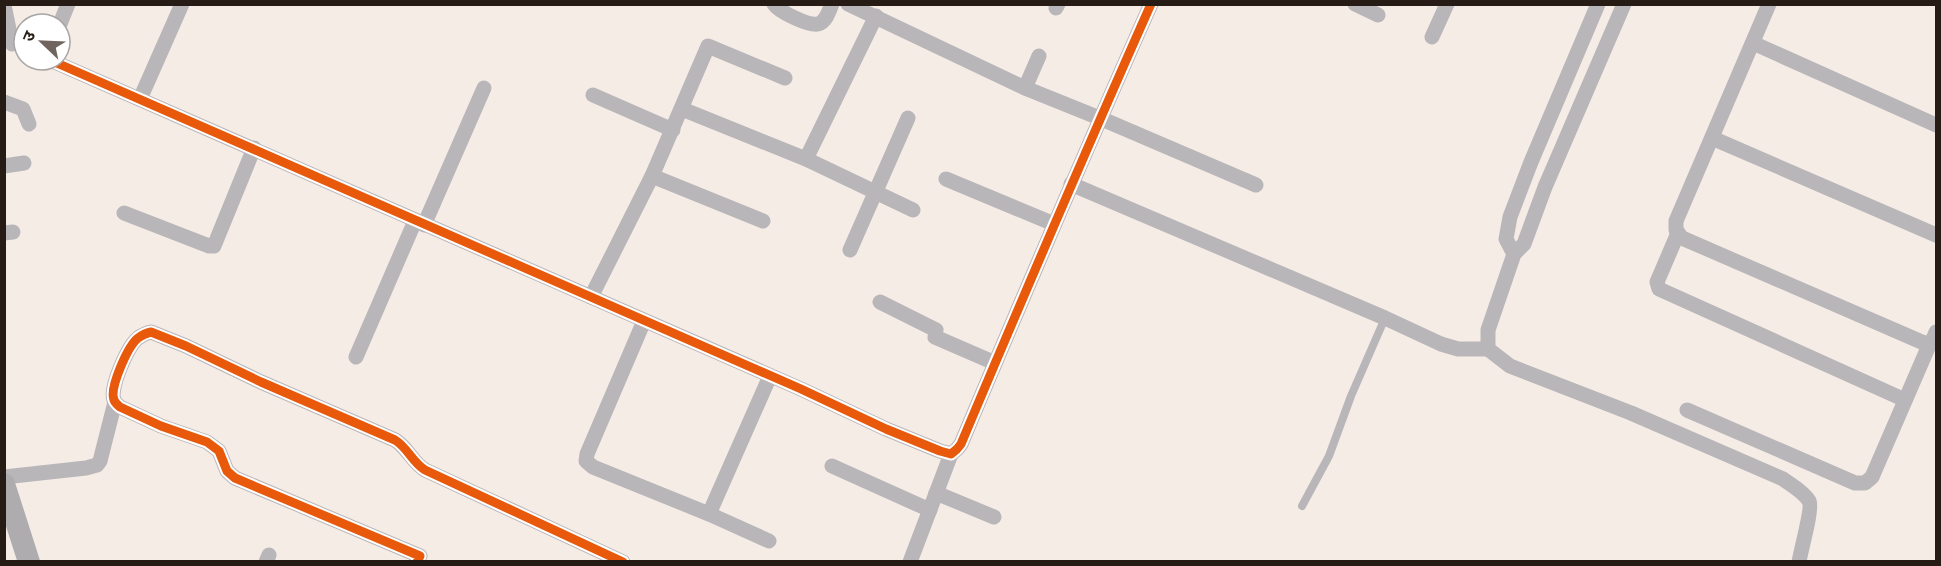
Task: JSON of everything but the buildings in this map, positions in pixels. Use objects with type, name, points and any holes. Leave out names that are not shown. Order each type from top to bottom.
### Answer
[{"type":"street","points":[[140,99],[182,4]]},
{"type":"street","points":[[774,4],[789,15],[813,24],[823,21],[832,4]]},
{"type":"street","points":[[848,4],[1025,88],[1256,185]]},
{"type":"street","points":[[910,561],[951,454],[961,444],[1071,184],[1102,119],[1151,4]]},
{"type":"street","points":[[1355,4],[1378,15]]},
{"type":"street","points":[[1432,37],[1447,4]]},
{"type":"street","points":[[1514,254],[1506,239],[1510,217],[1598,4]]},
{"type":"street","points":[[1488,349],[1488,330],[1514,254],[1524,244],[1545,187],[1624,4]]},
{"type":"street","points":[[1769,4],[1676,221],[1675,226],[1678,233],[1682,238],[1924,343],[1933,338]]},
{"type":"street","points":[[4,5],[12,37]]},
{"type":"street","points":[[806,159],[876,16]]},
{"type":"street","points":[[1753,43],[1936,125]]},
{"type":"street","points":[[591,297],[652,176],[708,46],[785,78]]},
{"type":"street","points":[[1025,88],[1039,56]]},
{"type":"street","points":[[72,70],[886,429],[951,454]]},
{"type":"street","points":[[356,357],[484,88]]},
{"type":"street","points":[[593,95],[673,130]]},
{"type":"street","points":[[4,102],[23,109],[29,124]]},
{"type":"street","points":[[682,109],[806,159],[913,210]]},
{"type":"street","points":[[850,249],[908,118]]},
{"type":"street","points":[[1712,138],[1936,235]]},
{"type":"street","points":[[124,213],[214,246],[254,148]]},
{"type":"street","points":[[4,166],[24,162]]},
{"type":"street","points":[[652,176],[763,221]]},
{"type":"street","points":[[946,179],[1054,224]]},
{"type":"street","points":[[1071,184],[1452,348],[1488,349],[1510,366],[1783,479],[1804,494],[1811,507],[1799,561]]},
{"type":"street","points":[[1678,233],[1657,282],[1659,289],[1905,399]]},
{"type":"street","points":[[880,302],[936,330],[935,337],[995,363]]},
{"type":"street","points":[[644,321],[586,461],[593,467],[769,541]]},
{"type":"street","points":[[4,477],[97,465],[115,402],[113,396],[120,369],[138,338],[151,332],[395,440],[404,447],[414,462],[425,470],[623,561]]},
{"type":"street","points":[[1688,410],[1855,483],[1865,483],[1872,477],[1933,338]]},
{"type":"street","points":[[709,514],[770,376]]},
{"type":"street","points":[[115,402],[127,411],[161,426],[207,442],[219,451],[227,471],[235,478],[424,560]]},
{"type":"street","points":[[832,466],[930,510]]},
{"type":"street","points":[[4,483],[24,561]]},
{"type":"street","points":[[936,493],[994,517]]},
{"type":"lane","points":[[1302,506],[1329,456],[1347,405],[1385,318]]},
{"type":"cycle path","points":[[72,70],[801,389],[886,429],[951,454],[961,444],[1151,4]]},
{"type":"cycle path","points":[[417,562],[420,556],[235,478],[227,471],[219,451],[207,442],[161,426],[120,407],[114,400],[114,386],[120,368],[134,342],[151,332],[395,440],[425,470],[623,562]]}]
